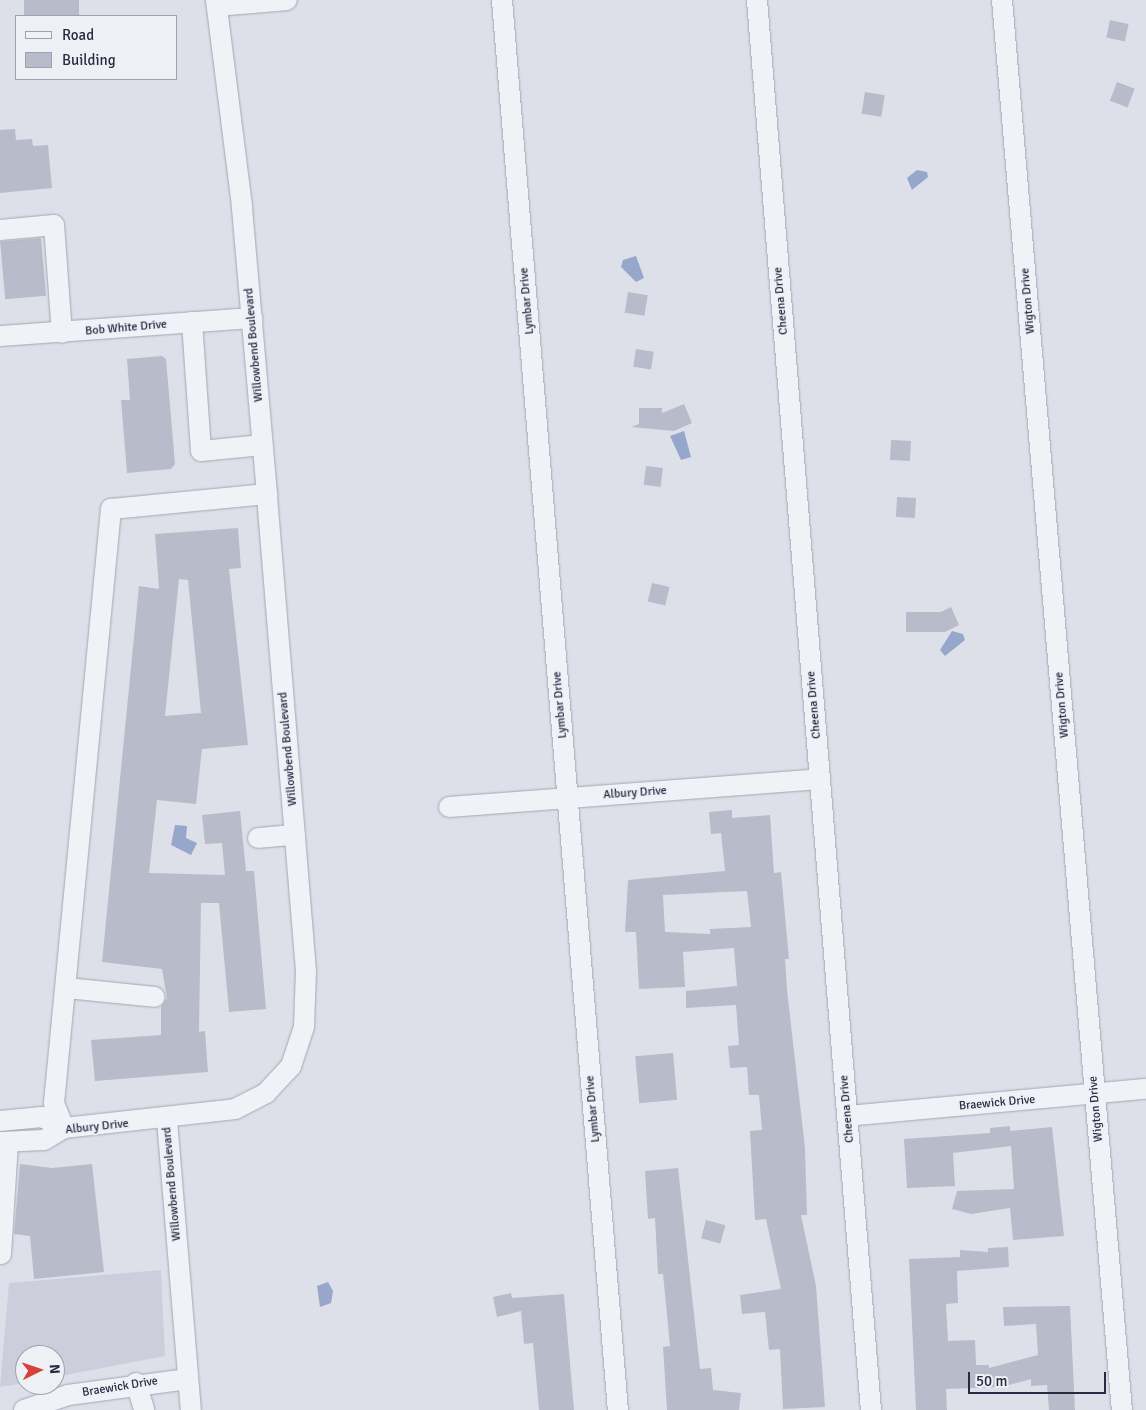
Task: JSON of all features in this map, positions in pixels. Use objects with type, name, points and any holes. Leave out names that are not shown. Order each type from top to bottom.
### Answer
[{"type":"street","points":[[217,3],[287,0]]},
{"type":"street","name":"Lymbar Drive","points":[[502,0],[618,1410]]},
{"type":"street","name":"Cheena Drive","points":[[757,0],[872,1410]]},
{"type":"street","name":"Wigton Drive","points":[[1002,0],[1122,1410]]},
{"type":"street","name":"Willowbend Boulevard","points":[[191,1410],[166,1120],[235,1109],[266,1093],[291,1066],[304,1027],[306,971],[252,318],[217,3]]},
{"type":"street","points":[[0,230],[54,225],[62,333]]},
{"type":"street","name":"Bob White Drive","points":[[0,336],[252,318]]},
{"type":"street","points":[[192,322],[201,451],[263,445]]},
{"type":"street","points":[[64,1128],[54,1103],[67,988],[111,509],[267,494]]},
{"type":"street","name":"Albury Drive","points":[[449,807],[820,779]]},
{"type":"street","points":[[258,838],[295,835]]},
{"type":"street","points":[[67,988],[155,997]]},
{"type":"street","name":"Braewick Drive","points":[[848,1116],[1146,1090]]},
{"type":"street","points":[[0,1121],[42,1117],[64,1128]]},
{"type":"street","name":"Albury Drive","points":[[4,1143],[44,1140],[64,1128],[166,1120]]},
{"type":"street","points":[[1,1254],[4,1143]]},
{"type":"street","name":"Braewick Drive","points":[[24,1410],[71,1403],[136,1383],[188,1379]]},
{"type":"street","points":[[136,1383],[144,1410]]},
{"type":"shaded area","points":[[161,1270],[165,1356],[65,1375],[65,1345],[15,1345],[15,1385],[0,1387],[9,1283]]},
{"type":"water","points":[[917,170],[927,172],[928,177],[912,190],[907,178]]},
{"type":"water","points":[[636,256],[644,278],[636,282],[621,267],[623,260]]},
{"type":"water","points":[[684,431],[691,457],[681,460],[670,436]]},
{"type":"water","points":[[952,631],[963,634],[965,640],[945,656],[940,650]]},
{"type":"water","points":[[175,825],[187,826],[186,838],[197,843],[191,855],[171,845]]},
{"type":"water","points":[[328,1282],[333,1291],[331,1303],[320,1307],[317,1286]]},
{"type":"building","points":[[24,0],[79,0],[79,15],[24,15]]},
{"type":"building","points":[[1110,20],[1129,24],[1125,42],[1106,38]]},
{"type":"building","points":[[1117,82],[1135,89],[1128,107],[1110,101]]},
{"type":"building","points":[[865,92],[885,95],[881,117],[862,114]]},
{"type":"building","points":[[15,129],[16,140],[32,139],[33,146],[48,145],[52,188],[0,193],[0,130]]},
{"type":"building","points":[[41,238],[46,296],[5,299],[0,242]]},
{"type":"building","points":[[628,292],[648,295],[644,316],[625,313]]},
{"type":"building","points":[[636,349],[654,352],[651,370],[633,367]]},
{"type":"building","points":[[162,356],[166,359],[175,464],[171,469],[127,473],[121,400],[130,400],[127,359]]},
{"type":"building","points":[[684,404],[692,423],[674,431],[631,427],[639,424],[639,408],[662,408],[662,413]]},
{"type":"building","points":[[891,440],[911,441],[910,461],[890,460]]},
{"type":"building","points":[[646,466],[663,468],[661,487],[644,485]]},
{"type":"building","points":[[897,497],[916,498],[915,518],[896,517]]},
{"type":"building","points":[[238,528],[241,568],[229,569],[248,745],[202,749],[196,804],[157,800],[149,873],[225,875],[222,843],[205,844],[202,815],[240,811],[246,871],[254,871],[266,1009],[229,1012],[219,903],[201,903],[199,1032],[205,1031],[208,1072],[95,1081],[91,1040],[161,1035],[161,1007],[167,998],[162,969],[102,962],[139,586],[159,589],[155,534]],"holes":[[[179,579],[188,580],[201,713],[165,716]]]},
{"type":"building","points":[[652,583],[670,587],[665,606],[648,602]]},
{"type":"building","points":[[951,607],[959,625],[945,632],[906,632],[906,612],[941,612]]},
{"type":"building","points":[[732,810],[732,818],[770,815],[774,873],[781,872],[789,959],[785,959],[787,990],[805,1148],[807,1215],[801,1215],[816,1286],[825,1407],[783,1409],[780,1349],[769,1350],[765,1312],[742,1314],[740,1295],[781,1289],[766,1219],[755,1220],[750,1131],[762,1130],[759,1095],[749,1095],[747,1067],[730,1068],[728,1046],[739,1045],[736,1005],[686,1008],[686,991],[737,986],[734,948],[683,952],[685,987],[639,989],[636,932],[625,932],[628,880],[725,871],[721,833],[711,834],[709,812]],"holes":[[[747,891],[751,927],[710,929],[710,934],[665,932],[663,895]]]},
{"type":"building","points":[[673,1053],[677,1100],[639,1103],[635,1056]]},
{"type":"building","points":[[1010,1126],[1010,1131],[1052,1127],[1064,1236],[1013,1240],[1010,1208],[971,1214],[952,1209],[957,1191],[1014,1189],[1011,1146],[953,1153],[955,1186],[907,1188],[904,1139],[990,1133],[990,1128]]},
{"type":"building","points":[[20,1164],[52,1168],[92,1164],[104,1272],[34,1279],[30,1236],[14,1234]]},
{"type":"building","points":[[678,1168],[700,1369],[711,1368],[713,1390],[741,1393],[739,1410],[667,1410],[663,1347],[670,1346],[663,1274],[658,1274],[655,1218],[648,1219],[645,1171]]},
{"type":"building","points":[[706,1220],[725,1225],[720,1244],[701,1238]]},
{"type":"building","points":[[1008,1247],[1009,1267],[957,1271],[958,1303],[946,1304],[948,1341],[975,1340],[976,1365],[989,1365],[989,1368],[1038,1355],[1036,1324],[1004,1326],[1003,1307],[1070,1306],[1075,1410],[1049,1410],[1047,1385],[1031,1386],[1031,1379],[1002,1387],[946,1389],[947,1410],[916,1410],[909,1259],[960,1257],[960,1250],[988,1252],[988,1248]]},
{"type":"building","points":[[511,1293],[512,1298],[564,1294],[574,1410],[539,1410],[533,1343],[524,1344],[521,1311],[497,1317],[493,1297]]}]
